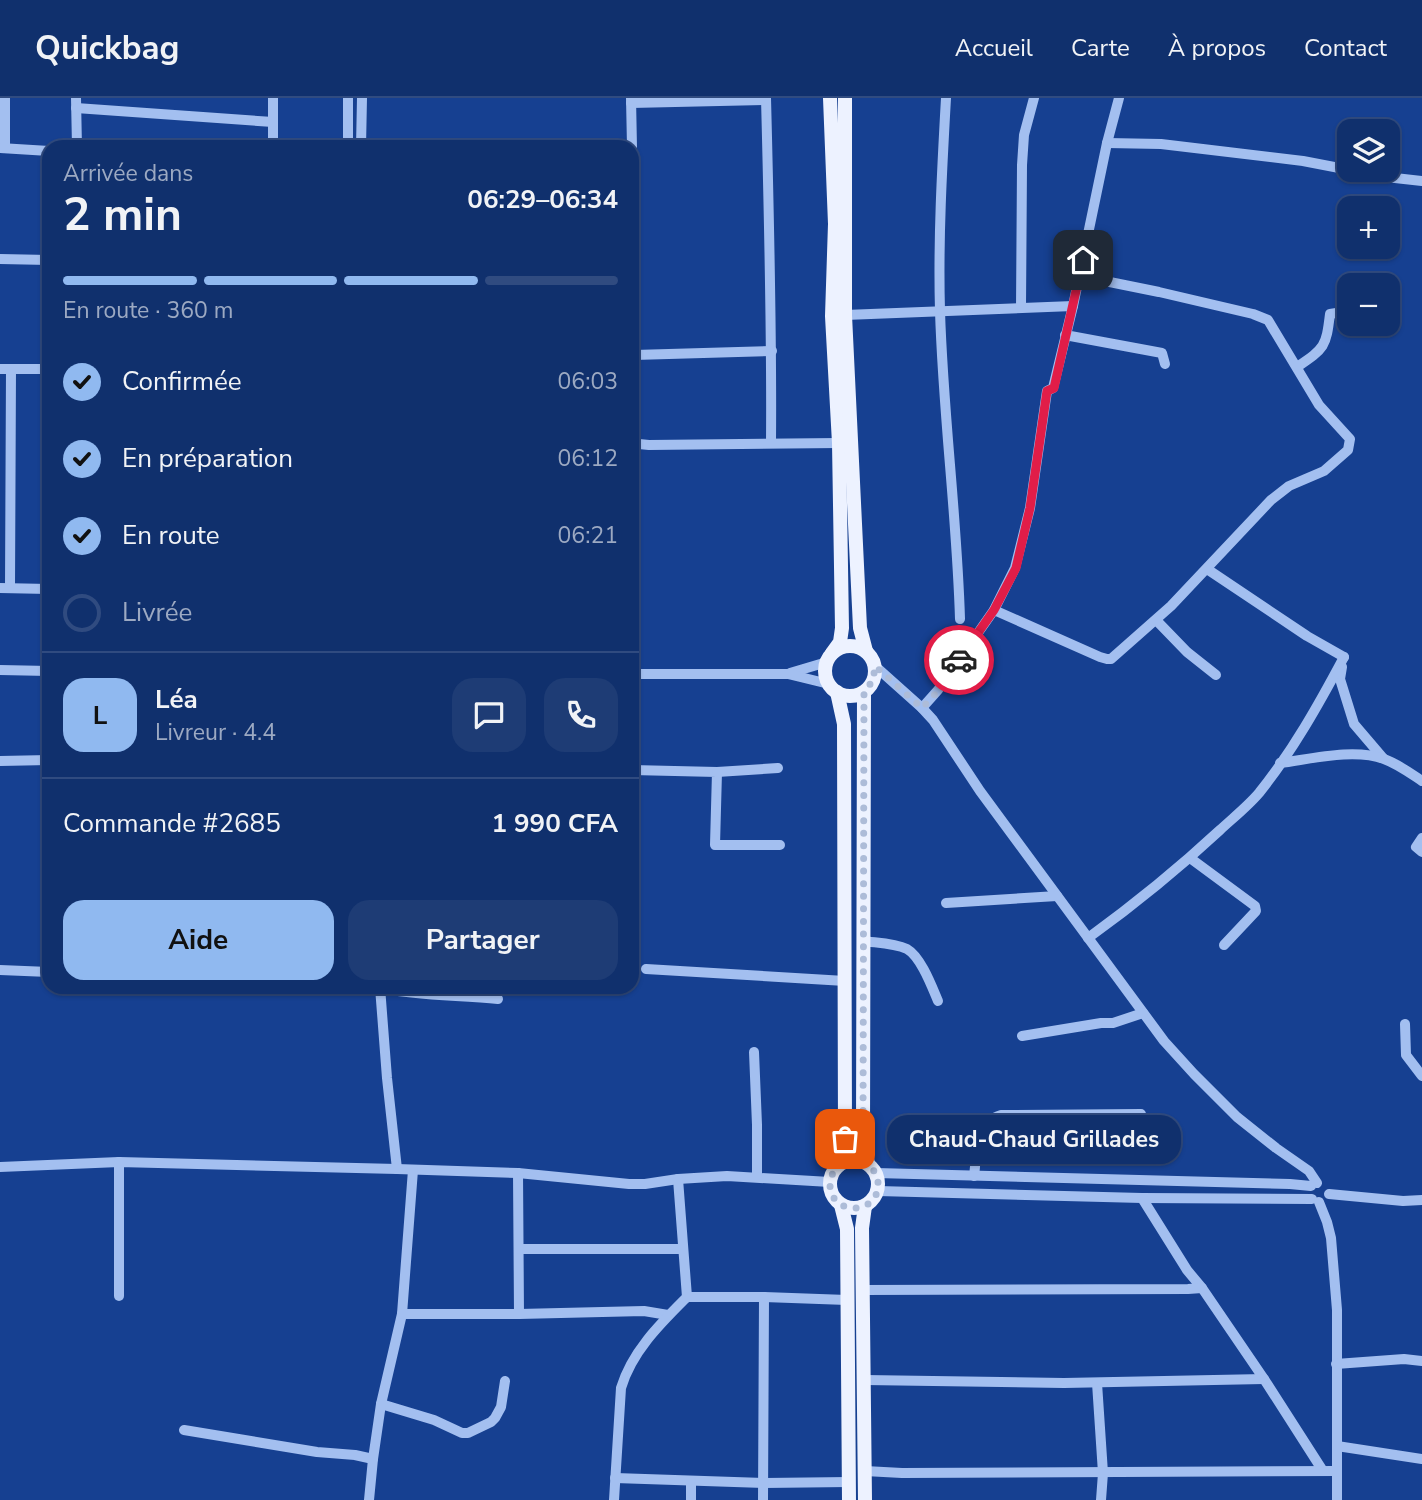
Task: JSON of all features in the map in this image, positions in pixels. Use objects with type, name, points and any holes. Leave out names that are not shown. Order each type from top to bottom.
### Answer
[{"type":"main road","points":[[830,98],[835,225],[832,316],[839,443],[842,628],[840,642],[825,673],[833,688],[844,724],[845,981],[845,1139],[838,1166],[830,1182],[832,1195],[841,1205],[847,1229],[849,1500]]},
{"type":"main road","points":[[845,98],[845,315],[860,628],[866,651]]},
{"type":"main road","points":[[830,658],[846,646],[858,647],[866,651],[875,666],[873,681],[864,691],[851,695],[833,688]]},
{"type":"main road","points":[[841,1205],[853,1209],[865,1206],[872,1202],[878,1191],[878,1182],[863,1137],[864,691]]},
{"type":"main road","points":[[838,1166],[852,1160],[861,1161],[872,1168]]},
{"type":"main road","points":[[865,1206],[862,1228],[865,1500]]},
{"type":"street","points":[[5,98],[3,148],[42,151]]},
{"type":"street","points":[[273,98],[274,140]]},
{"type":"street","points":[[348,98],[348,140]]},
{"type":"street","points":[[361,140],[362,98]]},
{"type":"street","points":[[946,98],[940,193],[940,311],[961,619]]},
{"type":"street","points":[[1021,308],[1022,165],[1024,135],[1034,98]]},
{"type":"street","points":[[922,708],[939,690],[994,610],[1016,568],[1030,508],[1047,391],[1054,388],[1119,98]]},
{"type":"street","points":[[632,140],[631,101],[766,99],[772,351],[771,443]]},
{"type":"street","points":[[77,140],[76,103],[273,122]]},
{"type":"street","points":[[1107,143],[1161,144],[1303,161],[1422,181]]},
{"type":"street","points":[[0,259],[42,260]]},
{"type":"street","points":[[994,610],[1107,659],[1114,656],[1156,620],[1271,500],[1289,486],[1324,471],[1348,450],[1350,439],[1319,405],[1268,320],[1160,292],[1080,276]]},
{"type":"street","points":[[845,315],[1073,306]]},
{"type":"street","points":[[1297,367],[1315,355],[1326,342],[1330,314],[1337,313]]},
{"type":"street","points":[[1065,335],[1162,353],[1165,364]]},
{"type":"street","points":[[639,355],[772,351]]},
{"type":"street","points":[[42,369],[6,369],[5,588],[42,589]]},
{"type":"street","points":[[639,444],[839,443]]},
{"type":"street","points":[[1207,569],[1307,636],[1344,657]]},
{"type":"street","points":[[1156,620],[1187,652],[1216,675]]},
{"type":"street","points":[[1344,657],[1340,679],[1354,724],[1383,758]]},
{"type":"street","points":[[1088,937],[1125,911],[1190,858],[1257,795],[1280,764],[1344,657]]},
{"type":"street","points":[[788,674],[830,658]]},
{"type":"street","points":[[875,666],[933,720],[1056,897],[1164,1041],[1237,1117],[1309,1171],[1314,1185]]},
{"type":"street","points":[[0,670],[42,671]]},
{"type":"street","points":[[639,674],[788,674],[833,688]]},
{"type":"street","points":[[1280,764],[1321,757],[1356,755],[1383,758],[1422,781]]},
{"type":"street","points":[[0,761],[42,760]]},
{"type":"street","points":[[639,770],[717,772],[778,768]]},
{"type":"street","points":[[717,772],[715,845],[780,845]]},
{"type":"street","points":[[1422,838],[1416,847],[1422,852]]},
{"type":"street","points":[[1190,858],[1255,906],[1256,911],[1224,945]]},
{"type":"street","points":[[946,904],[1056,897]]},
{"type":"street","points":[[863,941],[890,944],[910,951],[923,969],[938,1001]]},
{"type":"street","points":[[646,969],[845,981]]},
{"type":"street","points":[[0,970],[42,972]]},
{"type":"street","points":[[380,994],[397,1169]]},
{"type":"street","points":[[420,994],[498,999]]},
{"type":"street","points":[[1022,1036],[1113,1023],[1143,1013]]},
{"type":"street","points":[[1405,1024],[1406,1055],[1422,1076]]},
{"type":"street","points":[[754,1052],[757,1177]]},
{"type":"street","points":[[974,1176],[980,1134],[983,1127],[994,1117],[1141,1114]]},
{"type":"street","points":[[119,1296],[120,1162]]},
{"type":"street","points":[[0,1167],[120,1162],[518,1173],[629,1184],[727,1176],[830,1182]]},
{"type":"street","points":[[872,1168],[974,1176],[1314,1185],[1327,1186],[1329,1194],[1325,1200],[1315,1201],[878,1191]]},
{"type":"street","points":[[369,1500],[381,1404],[402,1314],[414,1170]]},
{"type":"street","points":[[518,1173],[519,1314]]},
{"type":"street","points":[[678,1179],[687,1297]]},
{"type":"street","points":[[1314,1185],[1309,1193],[1327,1222],[1331,1238],[1337,1310],[1337,1500]]},
{"type":"street","points":[[1329,1194],[1404,1201],[1422,1200]]},
{"type":"street","points":[[1142,1198],[1186,1270],[1202,1288],[1265,1380],[1323,1471]]},
{"type":"street","points":[[519,1249],[683,1249]]},
{"type":"street","points":[[863,1290],[1202,1288]]},
{"type":"street","points":[[614,1500],[624,1377],[640,1349],[687,1297],[847,1300]]},
{"type":"street","points":[[764,1297],[764,1500]]},
{"type":"street","points":[[402,1314],[644,1311],[668,1315]]},
{"type":"street","points":[[1336,1364],[1404,1359],[1422,1361]]},
{"type":"street","points":[[865,1380],[1097,1383],[1265,1380]]},
{"type":"street","points":[[381,1404],[434,1420],[461,1433],[468,1433],[495,1418],[501,1407],[505,1381]]},
{"type":"street","points":[[1097,1383],[1103,1473],[1101,1500]]},
{"type":"street","points":[[184,1430],[317,1452],[355,1455],[373,1460]]},
{"type":"street","points":[[1337,1446],[1422,1458]]},
{"type":"street","points":[[865,1471],[1337,1471]]},
{"type":"street","points":[[615,1478],[764,1483],[849,1482]]},
{"type":"street","points":[[691,1481],[691,1500]]},
{"type":"way so far","points":[[845,1139],[838,1166],[830,1178],[830,1189],[836,1201],[853,1209],[872,1202],[878,1186],[876,1173],[868,1164],[863,1137],[864,691],[873,681],[875,666],[922,708],[939,690],[959,660]]},
{"type":"place","name":"Chaud-Chaud Grillades","points":[[845,1139]]},
{"type":"route","points":[[959,660],[994,610],[1016,568],[1030,508],[1047,391],[1054,388],[1058,376],[1083,260]]}]
